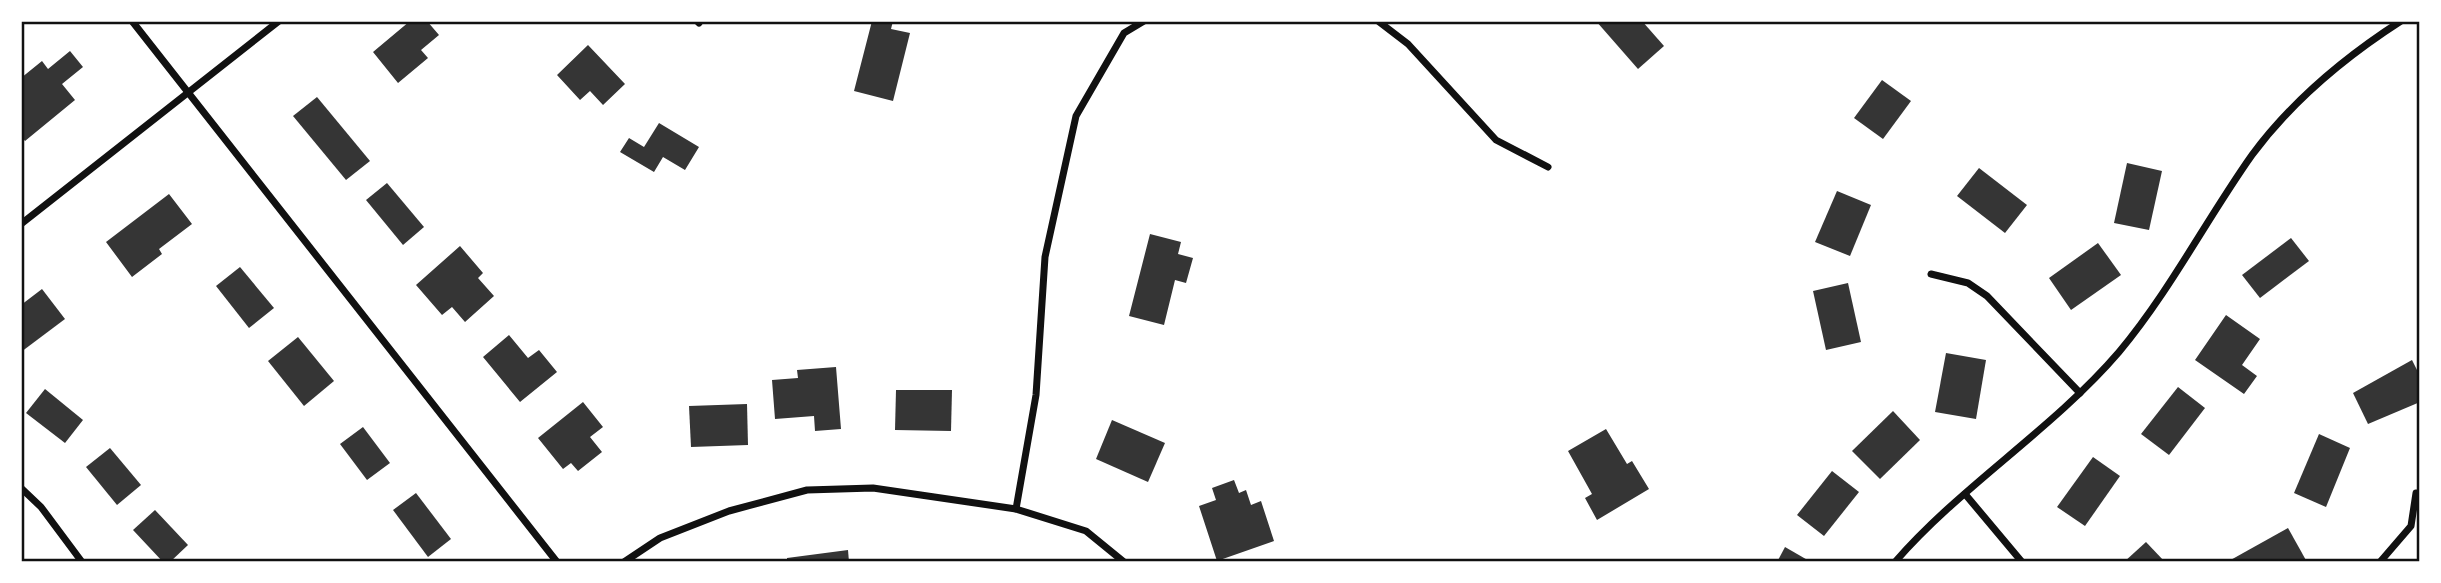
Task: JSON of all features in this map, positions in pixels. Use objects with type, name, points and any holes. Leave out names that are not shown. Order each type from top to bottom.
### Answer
[{"type":"street","points":[[132,21],[557,562]]},
{"type":"street","points":[[21,224],[279,21]]},
{"type":"street","points":[[1016,509],[1035,395],[1045,257],[1076,116],[1124,33],[1144,21]]},
{"type":"street","points":[[1378,21],[1408,44],[1496,139],[1548,167]]},
{"type":"street","points":[[1895,562],[1919,534],[2080,393],[2117,354],[2152,310],[2254,153],[2325,77],[2401,21]]},
{"type":"street","points":[[1931,274],[1968,284],[1987,296],[2080,393]]},
{"type":"street","points":[[21,488],[41,507],[81,562]]},
{"type":"street","points":[[624,562],[660,538],[729,511],[807,490],[873,488],[1016,509],[1086,531],[1124,562]]},
{"type":"street","points":[[2380,562],[2411,526],[2416,493]]},
{"type":"street","points":[[1965,494],[2022,562]]},
{"type":"building","points":[[410,21],[427,21],[439,35],[421,50],[428,58],[398,83],[373,52]]},
{"type":"building","points":[[872,21],[893,21],[891,29],[910,33],[893,101],[854,91]]},
{"type":"building","points":[[1596,21],[1642,21],[1664,46],[1638,69]]},
{"type":"building","points":[[588,45],[625,84],[603,105],[590,91],[580,100],[557,75]]},
{"type":"building","points":[[70,51],[83,67],[62,84],[75,100],[25,141],[21,136],[21,78],[42,61],[48,69]]},
{"type":"building","points":[[1882,80],[1911,101],[1883,139],[1854,118]]},
{"type":"building","points":[[317,97],[370,161],[346,180],[293,116]]},
{"type":"building","points":[[659,123],[699,147],[685,170],[663,157],[654,172],[620,152],[629,138],[644,147]]},
{"type":"building","points":[[2127,163],[2162,171],[2149,230],[2114,223]]},
{"type":"building","points":[[1979,168],[2027,205],[2005,233],[1957,196]]},
{"type":"building","points":[[387,183],[424,227],[403,245],[366,200]]},
{"type":"building","points":[[1837,191],[1871,205],[1850,256],[1815,242]]},
{"type":"building","points":[[169,194],[192,224],[159,249],[162,254],[132,277],[106,242]]},
{"type":"building","points":[[1150,234],[1181,242],[1178,254],[1193,258],[1186,283],[1175,280],[1164,325],[1129,316]]},
{"type":"building","points":[[2291,238],[2309,261],[2260,298],[2242,275]]},
{"type":"building","points":[[2098,243],[2121,275],[2071,310],[2049,278]]},
{"type":"building","points":[[460,246],[483,273],[478,278],[494,296],[465,322],[452,307],[442,315],[416,285]]},
{"type":"building","points":[[240,267],[274,308],[249,328],[216,286]]},
{"type":"building","points":[[1848,283],[1861,342],[1826,350],[1813,291]]},
{"type":"building","points":[[42,289],[65,319],[21,352],[21,305]]},
{"type":"building","points":[[2226,315],[2260,339],[2242,365],[2257,376],[2244,394],[2195,360]]},
{"type":"building","points":[[509,335],[528,358],[539,350],[557,372],[520,402],[483,357]]},
{"type":"building","points":[[298,337],[334,381],[304,406],[268,361]]},
{"type":"building","points":[[1946,353],[1986,360],[1976,419],[1935,412]]},
{"type":"building","points":[[2412,360],[2420,376],[2420,402],[2368,424],[2353,393]]},
{"type":"building","points":[[836,367],[841,429],[815,431],[814,416],[775,419],[772,380],[798,378],[797,370]]},
{"type":"building","points":[[2178,387],[2205,408],[2169,455],[2141,434]]},
{"type":"building","points":[[45,389],[83,420],[65,443],[26,413]]},
{"type":"building","points":[[896,390],[952,390],[951,431],[895,430]]},
{"type":"building","points":[[583,402],[603,427],[590,437],[602,452],[578,471],[571,463],[563,469],[538,438]]},
{"type":"building","points":[[747,404],[748,445],[691,447],[689,406]]},
{"type":"building","points":[[1893,411],[1920,440],[1880,479],[1852,451]]},
{"type":"building","points":[[1112,420],[1165,443],[1148,482],[1096,459]]},
{"type":"building","points":[[363,427],[390,463],[367,480],[340,444]]},
{"type":"building","points":[[1606,429],[1627,464],[1632,461],[1649,489],[1597,520],[1585,498],[1592,494],[1568,451]]},
{"type":"building","points":[[2319,434],[2350,448],[2326,507],[2294,493]]},
{"type":"building","points":[[110,448],[141,485],[117,505],[86,467]]},
{"type":"building","points":[[2093,457],[2120,476],[2085,526],[2057,507]]},
{"type":"building","points":[[1832,471],[1859,492],[1824,536],[1797,515]]},
{"type":"building","points":[[1234,480],[1239,493],[1246,490],[1251,505],[1261,501],[1274,541],[1217,561],[1199,506],[1216,500],[1212,488]]},
{"type":"building","points":[[416,493],[451,539],[428,557],[393,510]]},
{"type":"building","points":[[155,510],[188,545],[170,562],[163,562],[133,530]]},
{"type":"building","points":[[2288,528],[2307,562],[2227,562]]},
{"type":"building","points":[[2146,542],[2165,562],[2124,562]]},
{"type":"building","points":[[1785,547],[1811,562],[1777,562]]},
{"type":"building","points":[[848,550],[849,562],[787,562],[787,558]]}]
